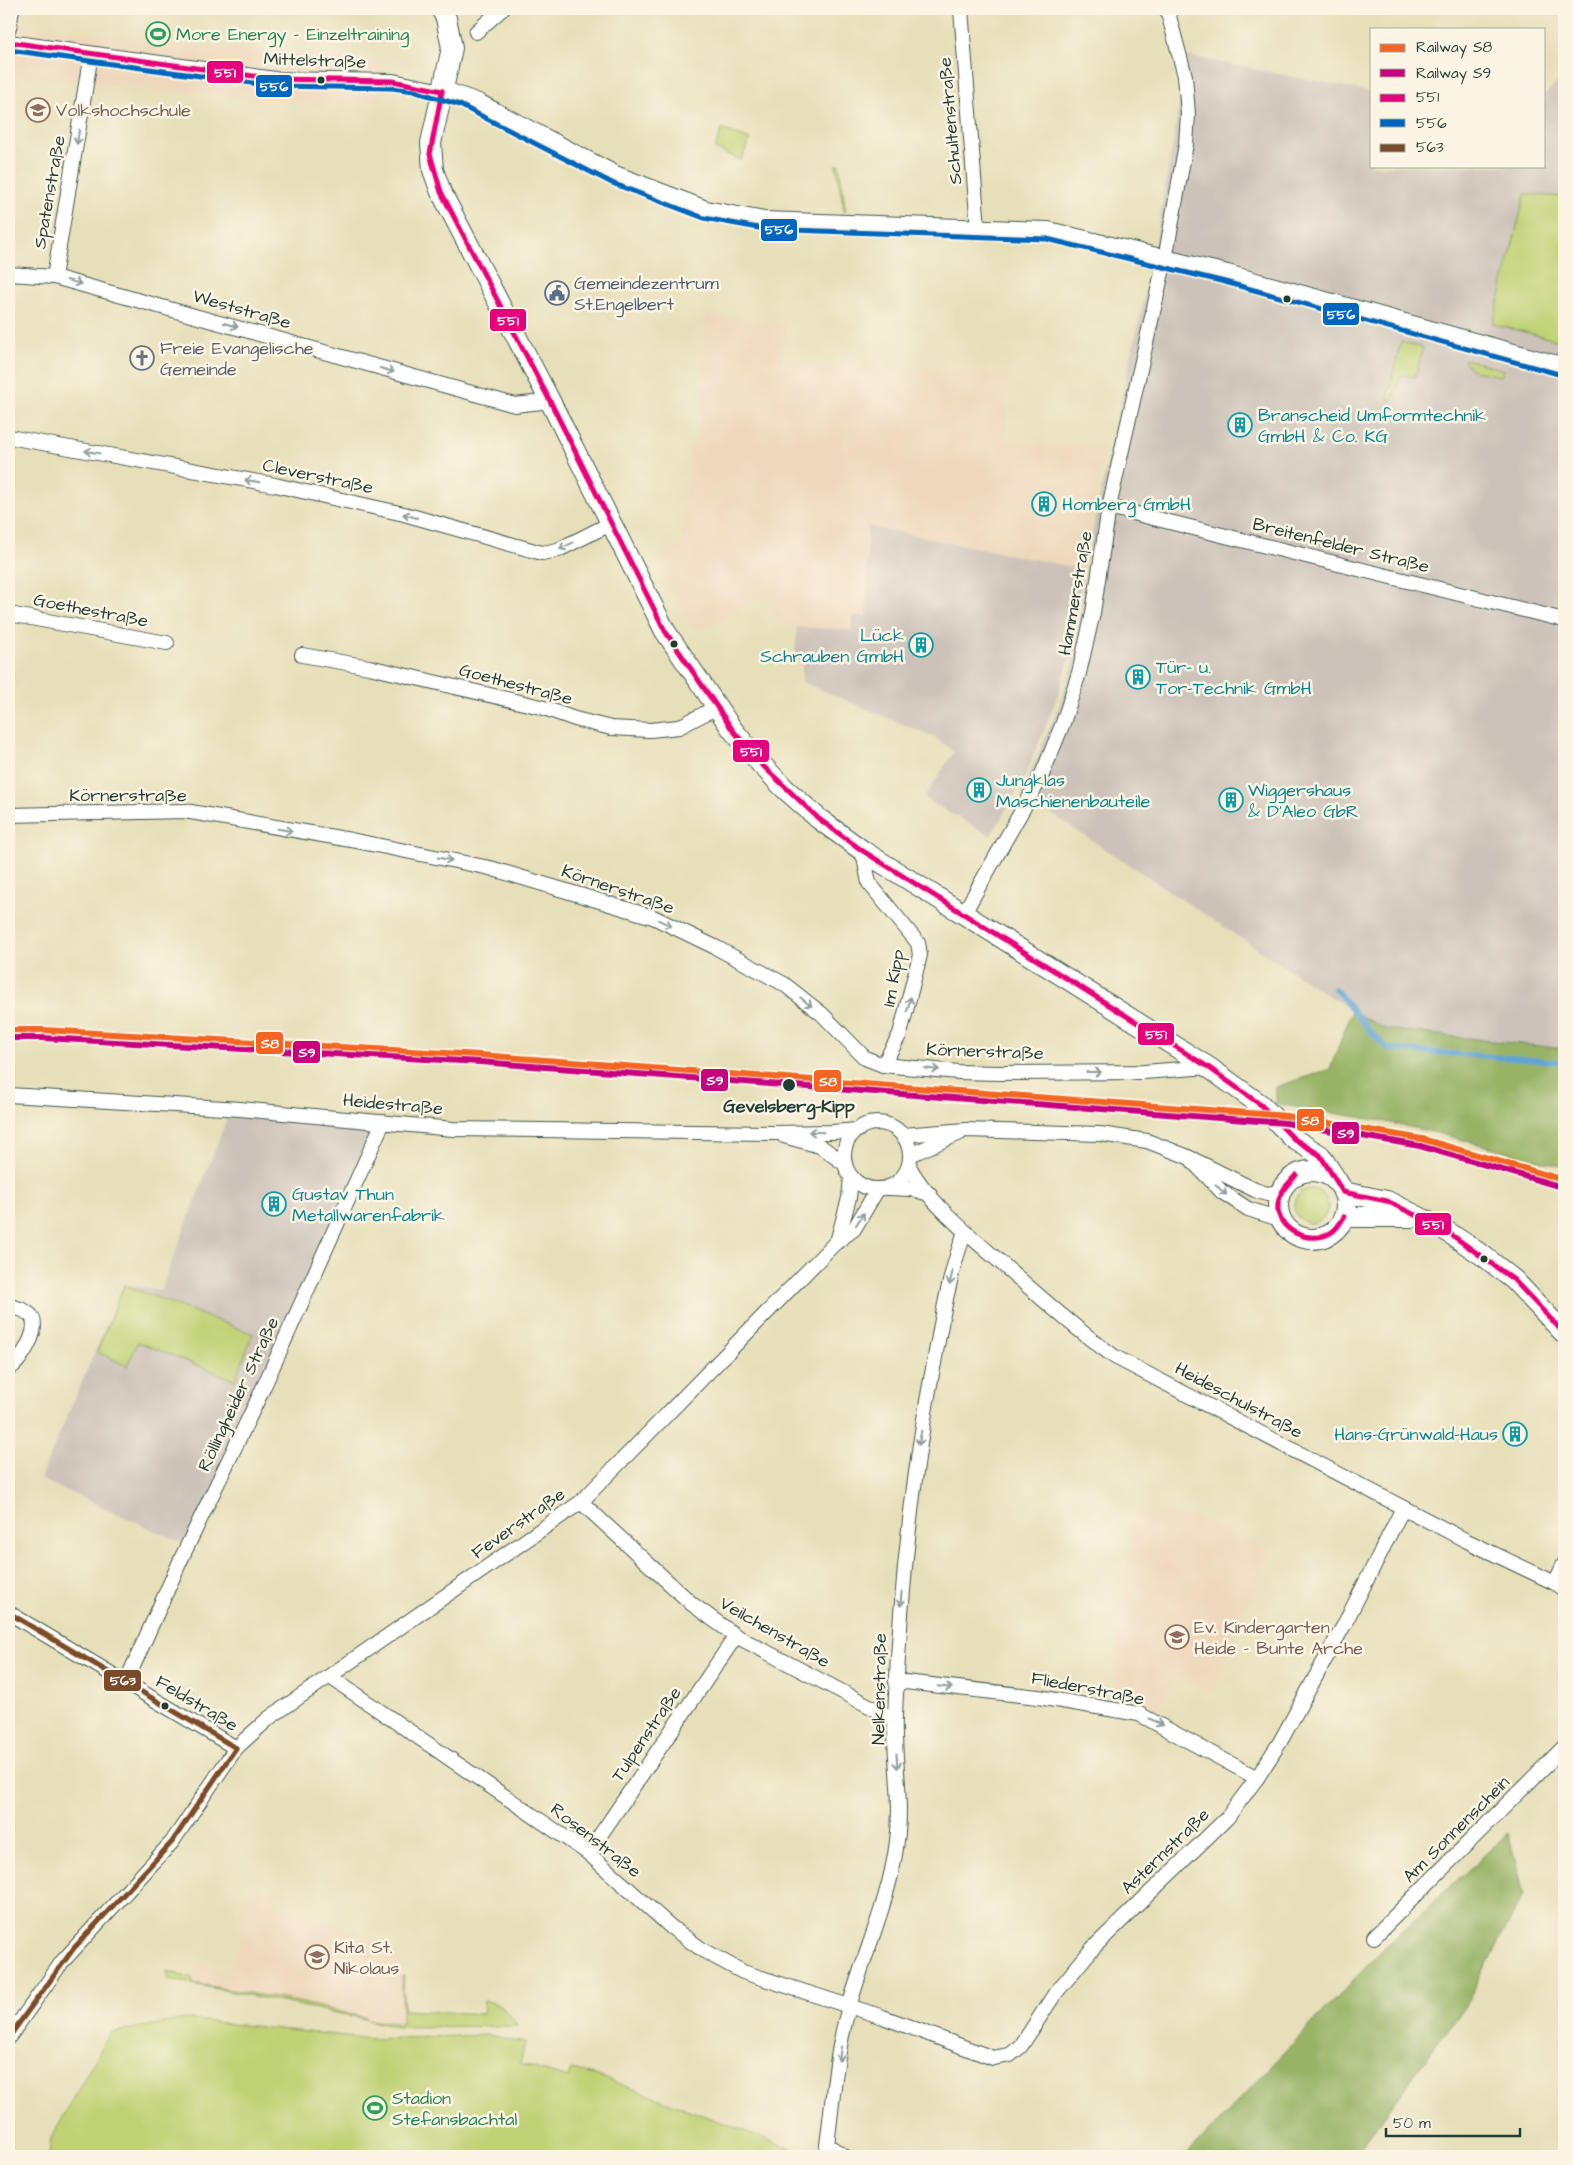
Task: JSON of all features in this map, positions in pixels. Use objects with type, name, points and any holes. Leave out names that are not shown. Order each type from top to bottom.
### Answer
[{"type":"main road","points":[[441,9],[446,18],[452,48],[430,154],[438,185],[458,228],[550,401],[665,631],[732,729],[784,788],[819,819],[862,851],[1208,1067],[1261,1105],[1294,1138],[1320,1155],[1340,1186],[1346,1202],[1344,1217],[1335,1230],[1327,1236],[1314,1239],[1299,1236],[1290,1230],[1282,1220],[1278,1206],[1280,1192],[1287,1182],[1296,1175],[1309,1171],[1321,1172],[1340,1186],[1387,1201],[1445,1230],[1514,1280],[1564,1333]]},
{"type":"main road","points":[[442,90],[478,104],[615,176],[706,211],[764,222],[1048,232],[1165,260],[1564,368]]},
{"type":"main road","points":[[1294,1138],[1298,1165],[1296,1175]]},
{"type":"main road","points":[[1344,1217],[1418,1217]]},
{"type":"street","points":[[9,28],[12,9]]},
{"type":"street","points":[[476,32],[502,9]]},
{"type":"street","name":"Schultenstraße","points":[[961,9],[978,230]]},
{"type":"street","name":"Hammerstraße","points":[[964,913],[1041,777],[1063,723],[1079,673],[1093,613],[1109,507],[1165,260],[1186,144],[1188,114],[1185,76],[1166,9]]},
{"type":"street","name":"Mittelstraße","points":[[9,42],[275,79],[393,81],[442,90]]},
{"type":"street","name":"Spatenstraße","points":[[54,277],[91,54]]},
{"type":"street","name":"Weststraße","points":[[9,274],[54,277],[515,405],[550,401]]},
{"type":"street","name":"Cleverstraße","points":[[9,437],[275,485],[404,514],[542,553],[558,550],[610,524]]},
{"type":"street","name":"Breitenfelder Straße","points":[[1109,507],[1564,620]]},
{"type":"street","name":"Goethestraße","points":[[9,614],[167,643]]},
{"type":"street","name":"Goethestraße","points":[[302,654],[369,667],[541,707],[574,719],[612,728],[650,730],[679,728],[717,707]]},
{"type":"street","name":"Körnerstraße","points":[[9,815],[184,811],[351,840],[490,868],[653,917],[715,947],[784,984],[822,1014],[865,1058],[883,1065],[958,1072],[1000,1073],[1144,1072],[1208,1067]]},
{"type":"street","name":"Im Kipp","points":[[862,851],[869,884],[918,944],[920,955],[900,1034],[883,1065]]},
{"type":"street","name":"Heidestraße","points":[[9,1095],[240,1109],[453,1129],[774,1133],[858,1130],[877,1123],[887,1125],[903,1135]]},
{"type":"street","name":"Röllingheider Straße","points":[[126,1682],[182,1557],[260,1395],[384,1122]]},
{"type":"street","points":[[845,1164],[845,1148],[848,1141],[858,1130]]},
{"type":"street","points":[[883,1189],[901,1179],[910,1161],[966,1130]]},
{"type":"street","points":[[910,1161],[903,1135],[966,1130],[1100,1134],[1147,1141],[1186,1156],[1254,1190],[1267,1194],[1280,1192]]},
{"type":"street","name":"Heidestraße","points":[[774,1133],[820,1146],[845,1164],[851,1177]]},
{"type":"street","points":[[1186,1156],[1222,1192],[1248,1208],[1282,1220]]},
{"type":"street","name":"Heideschulstraße","points":[[910,1161],[930,1194],[965,1232],[1076,1329],[1115,1357],[1403,1508],[1560,1587]]},
{"type":"street","points":[[851,1177],[866,1187],[910,1189],[930,1194]]},
{"type":"street","name":"Feverstraße","points":[[837,1242],[849,1198],[851,1177]]},
{"type":"street","name":"Feverstraße","points":[[9,2037],[74,1948],[172,1842],[236,1748],[269,1718],[580,1502],[837,1242],[854,1229],[883,1189]]},
{"type":"street","name":"Nelkenstraße","points":[[844,2156],[827,2145],[843,2033],[849,2007],[881,1911],[897,1841],[900,1804],[894,1719],[896,1681],[902,1590],[918,1449],[948,1291],[955,1260],[965,1232]]},
{"type":"street","points":[[9,1306],[28,1313],[32,1318],[33,1325],[23,1351],[9,1369]]},
{"type":"street","name":"Veilchenstraße","points":[[580,1502],[692,1604],[736,1636],[894,1719]]},
{"type":"street","name":"Asternstraße","points":[[849,2007],[993,2058],[1010,2055],[1021,2046],[1054,1995],[1092,1949],[1227,1818],[1257,1778],[1280,1742],[1344,1625],[1403,1508]]},
{"type":"street","points":[[1560,1587],[1564,1564]]},
{"type":"street","name":"Feldstraße","points":[[9,1613],[236,1748]]},
{"type":"street","name":"Tulpenstraße","points":[[588,1853],[736,1636]]},
{"type":"street","name":"Rosenstraße","points":[[330,1676],[588,1853],[671,1927],[704,1951],[743,1972],[849,2007]]},
{"type":"street","name":"Fliederstraße","points":[[896,1681],[1038,1697],[1139,1714],[1257,1778]]},
{"type":"street","name":"Am Sonnenschein","points":[[1374,1937],[1564,1748]]},
{"type":"shaded area","points":[[9,23],[183,45],[384,60],[382,98],[318,105],[9,75]]},
{"type":"shaded area","points":[[1188,56],[1370,92],[1370,168],[1546,168],[1546,93],[1564,76],[1564,1049],[1385,1029],[1352,1011],[1021,794],[1060,704],[1072,667],[1095,517],[1152,263]]},
{"type":"shaded area","points":[[706,314],[785,324],[782,364],[1009,372],[1005,441],[1104,448],[1083,569],[868,526],[867,617],[852,630],[791,627],[775,617],[775,598],[754,599],[703,630],[690,625],[655,559],[683,544],[684,493],[687,486],[690,441],[698,442]]},
{"type":"shaded area","points":[[867,526],[1083,569],[1071,655],[1056,700],[1025,777],[991,836],[924,798],[954,752],[936,738],[802,682],[802,660],[795,658],[797,627],[852,630],[853,616],[867,616]]},
{"type":"shaded area","points":[[230,1110],[383,1122],[187,1545],[40,1479],[124,1284],[161,1290]]},
{"type":"shaded area","name":"Ev. Kindergarten Heide - Bunte Arche","points":[[1135,1506],[1194,1517],[1271,1551],[1215,1688],[1208,1692],[1176,1674],[1157,1713],[1138,1706],[1113,1703],[1122,1601]]},
{"type":"shaded area","name":"Kita St. Nikolaus","points":[[258,1888],[276,1893],[274,1905],[355,1930],[398,1955],[402,1976],[402,2024],[193,1983],[192,1978],[199,1963],[229,1975],[250,1917],[238,1913],[249,1893]]},
{"type":"green space","points":[[722,129],[750,140],[741,160],[715,149]]},
{"type":"green space","points":[[839,164],[846,212],[844,211],[836,165]]},
{"type":"green space","points":[[1525,194],[1564,197],[1564,342],[1493,324]]},
{"type":"green space","points":[[1401,342],[1423,348],[1415,377],[1401,375],[1392,401],[1387,399]]},
{"type":"green space","points":[[1465,359],[1504,370],[1501,376],[1473,371],[1464,361]]},
{"type":"green space","points":[[1352,1011],[1385,1029],[1564,1049],[1564,1167],[1437,1133],[1377,1120],[1276,1104],[1276,1087],[1330,1069]]},
{"type":"green space","points":[[1311,1189],[1323,1194],[1328,1206],[1323,1218],[1311,1223],[1299,1218],[1294,1206],[1299,1194]]},
{"type":"green space","points":[[124,1285],[253,1334],[235,1380],[138,1342],[127,1366],[97,1352]]},
{"type":"green space","points":[[1508,1833],[1524,1894],[1463,2009],[1354,2156],[1186,2156],[1384,1948]]},
{"type":"green space","points":[[167,1971],[192,1978],[193,1983],[298,2002],[367,2018],[167,1979]]},
{"type":"green space","points":[[404,1974],[403,2010],[483,2014],[484,2001],[500,2006],[518,2026],[397,2027],[368,2020],[402,2024],[402,1976]]},
{"type":"green space","name":"Stadion Stefansbachtal","points":[[185,2019],[373,2039],[488,2035],[525,2043],[520,2064],[569,2078],[572,2069],[601,2077],[811,2156],[49,2156],[51,2138],[110,2033]]},
{"type":"waterway","points":[[1335,989],[1388,1049],[1564,1062]]},
{"type":"rail line","name":"S8","points":[[9,1030],[43,1030],[480,1055],[1287,1116],[1422,1139],[1564,1180]]},
{"type":"rail line","name":"S9","points":[[9,1038],[43,1038],[480,1062],[1286,1123],[1420,1146],[1562,1187]]},
{"type":"transit line","name":"551","points":[[9,42],[275,79],[393,81],[442,91]]},
{"type":"transit line","name":"556","points":[[9,50],[274,86],[392,88],[414,91],[460,105],[612,183],[704,218],[764,229],[1047,239],[1225,282],[1562,375]]},
{"type":"transit line","name":"551","points":[[442,91],[430,154],[441,192],[550,401],[665,631],[732,729],[761,764],[819,819],[863,851],[1208,1067],[1261,1105],[1294,1139],[1320,1155],[1343,1192]]},
{"type":"transit line","name":"551","points":[[1296,1175],[1282,1191],[1278,1204],[1282,1222],[1288,1228],[1305,1236],[1324,1236],[1336,1229],[1344,1217]]},
{"type":"transit line","name":"551","points":[[1343,1192],[1387,1201],[1445,1230],[1514,1280],[1564,1333]]},
{"type":"transit line","name":"563","points":[[9,1613],[236,1748]]},
{"type":"transit line","name":"563","points":[[9,2037],[74,1948],[172,1842],[236,1748]]},
{"type":"place","name":"More Energy - Einzeltraining","points":[[158,34]]},
{"type":"place","name":"Volkshochschule","points":[[38,110]]},
{"type":"place","name":"Gemeindezentrum St.Engelbert","points":[[557,293]]},
{"type":"place","name":"Freie Evangelische Gemeinde","points":[[142,358]]},
{"type":"place","name":"Branscheid Umformtechnik GmbH & Co. KG","points":[[1240,425]]},
{"type":"place","name":"Homberg GmbH","points":[[1044,504]]},
{"type":"place","name":"Lück Schrauben GmbH","points":[[921,645]]},
{"type":"place","name":"Tür- u. Tor-Technik GmbH","points":[[1138,677]]},
{"type":"place","name":"Jungklas Maschienenbauteile","points":[[979,790]]},
{"type":"place","name":"Wiggershaus & D'Aleo GbR","points":[[1231,800]]},
{"type":"place","name":"Gevelsberg-Kipp","points":[[789,1085]]},
{"type":"place","name":"Gustav Thun Metallwarenfabrik","points":[[274,1204]]},
{"type":"place","name":"Hans-Grünwald-Haus","points":[[1515,1434]]},
{"type":"place","name":"Ev. Kindergarten Heide - Bunte Arche","points":[[1177,1637]]},
{"type":"place","name":"Kita St. Nikolaus","points":[[317,1957]]},
{"type":"place","name":"Stadion Stefansbachtal","points":[[375,2108]]}]
